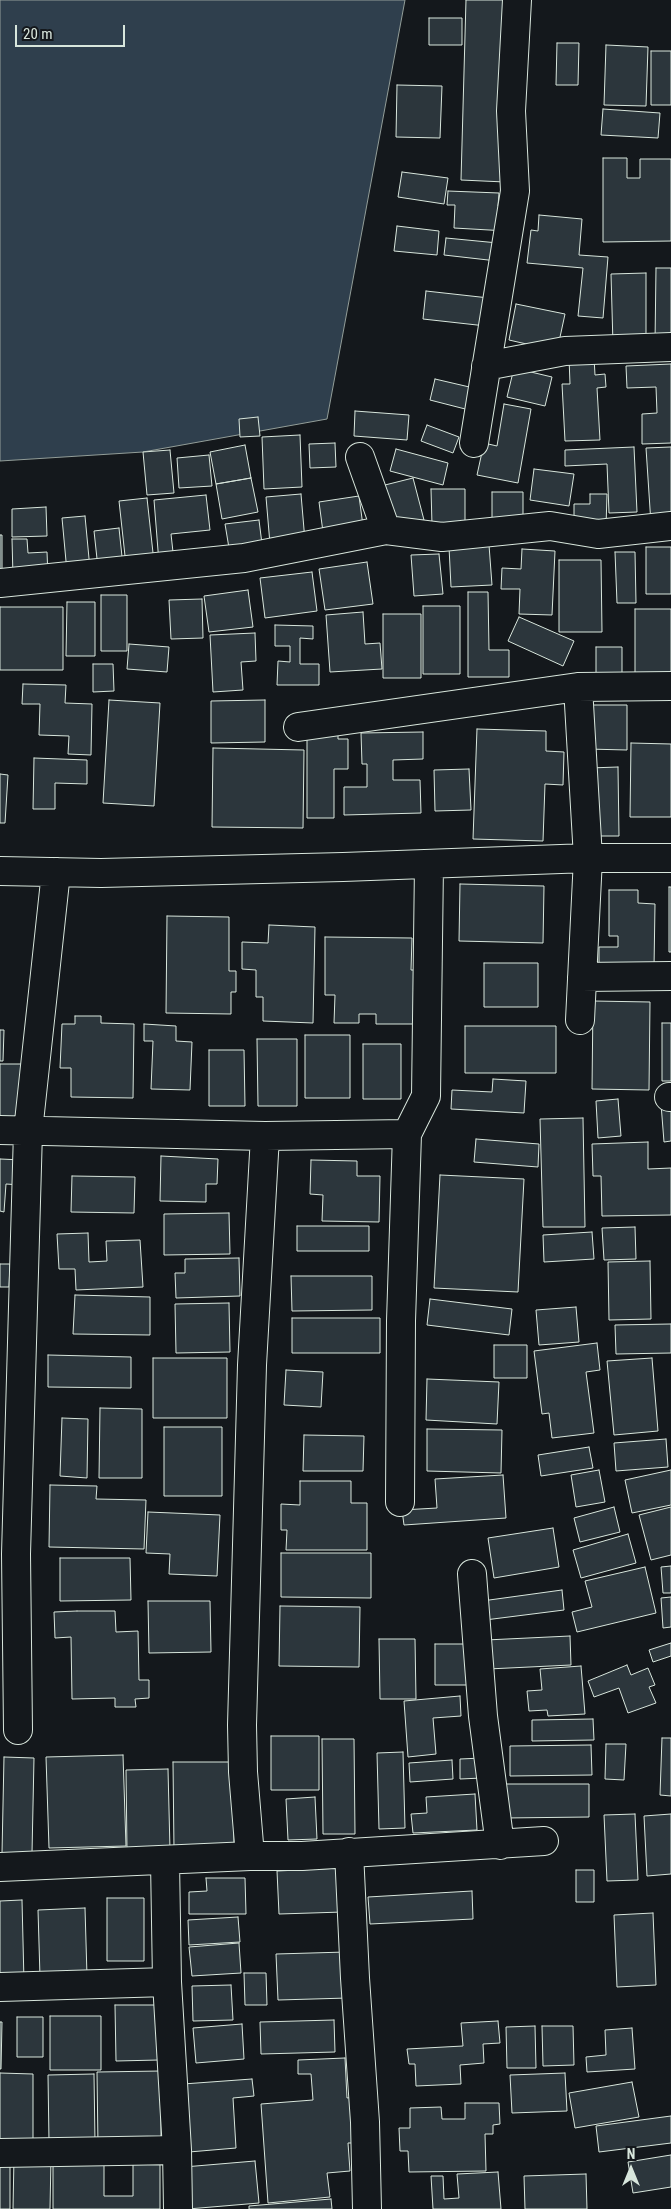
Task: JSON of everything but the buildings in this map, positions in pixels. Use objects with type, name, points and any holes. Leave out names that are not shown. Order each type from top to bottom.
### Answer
[{"type":"street","points":[[474,443],[515,191],[512,111],[517,0]]},
{"type":"street","points":[[486,366],[565,351],[671,347]]},
{"type":"street","points":[[360,457],[386,530]]},
{"type":"street","points":[[0,583],[244,558],[386,530],[442,537],[550,526],[598,534],[671,526]]},
{"type":"street","points":[[298,727],[578,688],[671,686]]},
{"type":"street","points":[[578,688],[588,858],[580,1020]]},
{"type":"street","points":[[0,871],[101,873],[588,858],[671,858]]},
{"type":"street","points":[[400,1502],[401,1321],[407,1134],[426,1096],[429,864]]},
{"type":"street","points":[[18,1730],[16,1544],[28,1131],[56,872]]},
{"type":"street","points":[[582,977],[671,976]]},
{"type":"street","points":[[0,1130],[265,1136],[407,1134]]},
{"type":"street","points":[[250,1856],[243,1772],[242,1725],[252,1365],[265,1136]]},
{"type":"street","points":[[472,1574],[483,1716],[500,1845]]},
{"type":"street","points":[[0,1867],[250,1856],[302,1856],[544,1841]]},
{"type":"street","points":[[349,1852],[355,1978],[366,2122],[367,2209]]},
{"type":"street","points":[[165,1861],[167,1982],[177,2150],[178,2209]]},
{"type":"street","points":[[0,1987],[167,1982]]},
{"type":"street","points":[[0,2153],[177,2150]]},
{"type":"water","points":[[0,0],[405,0],[327,419],[143,452],[0,461]]}]
